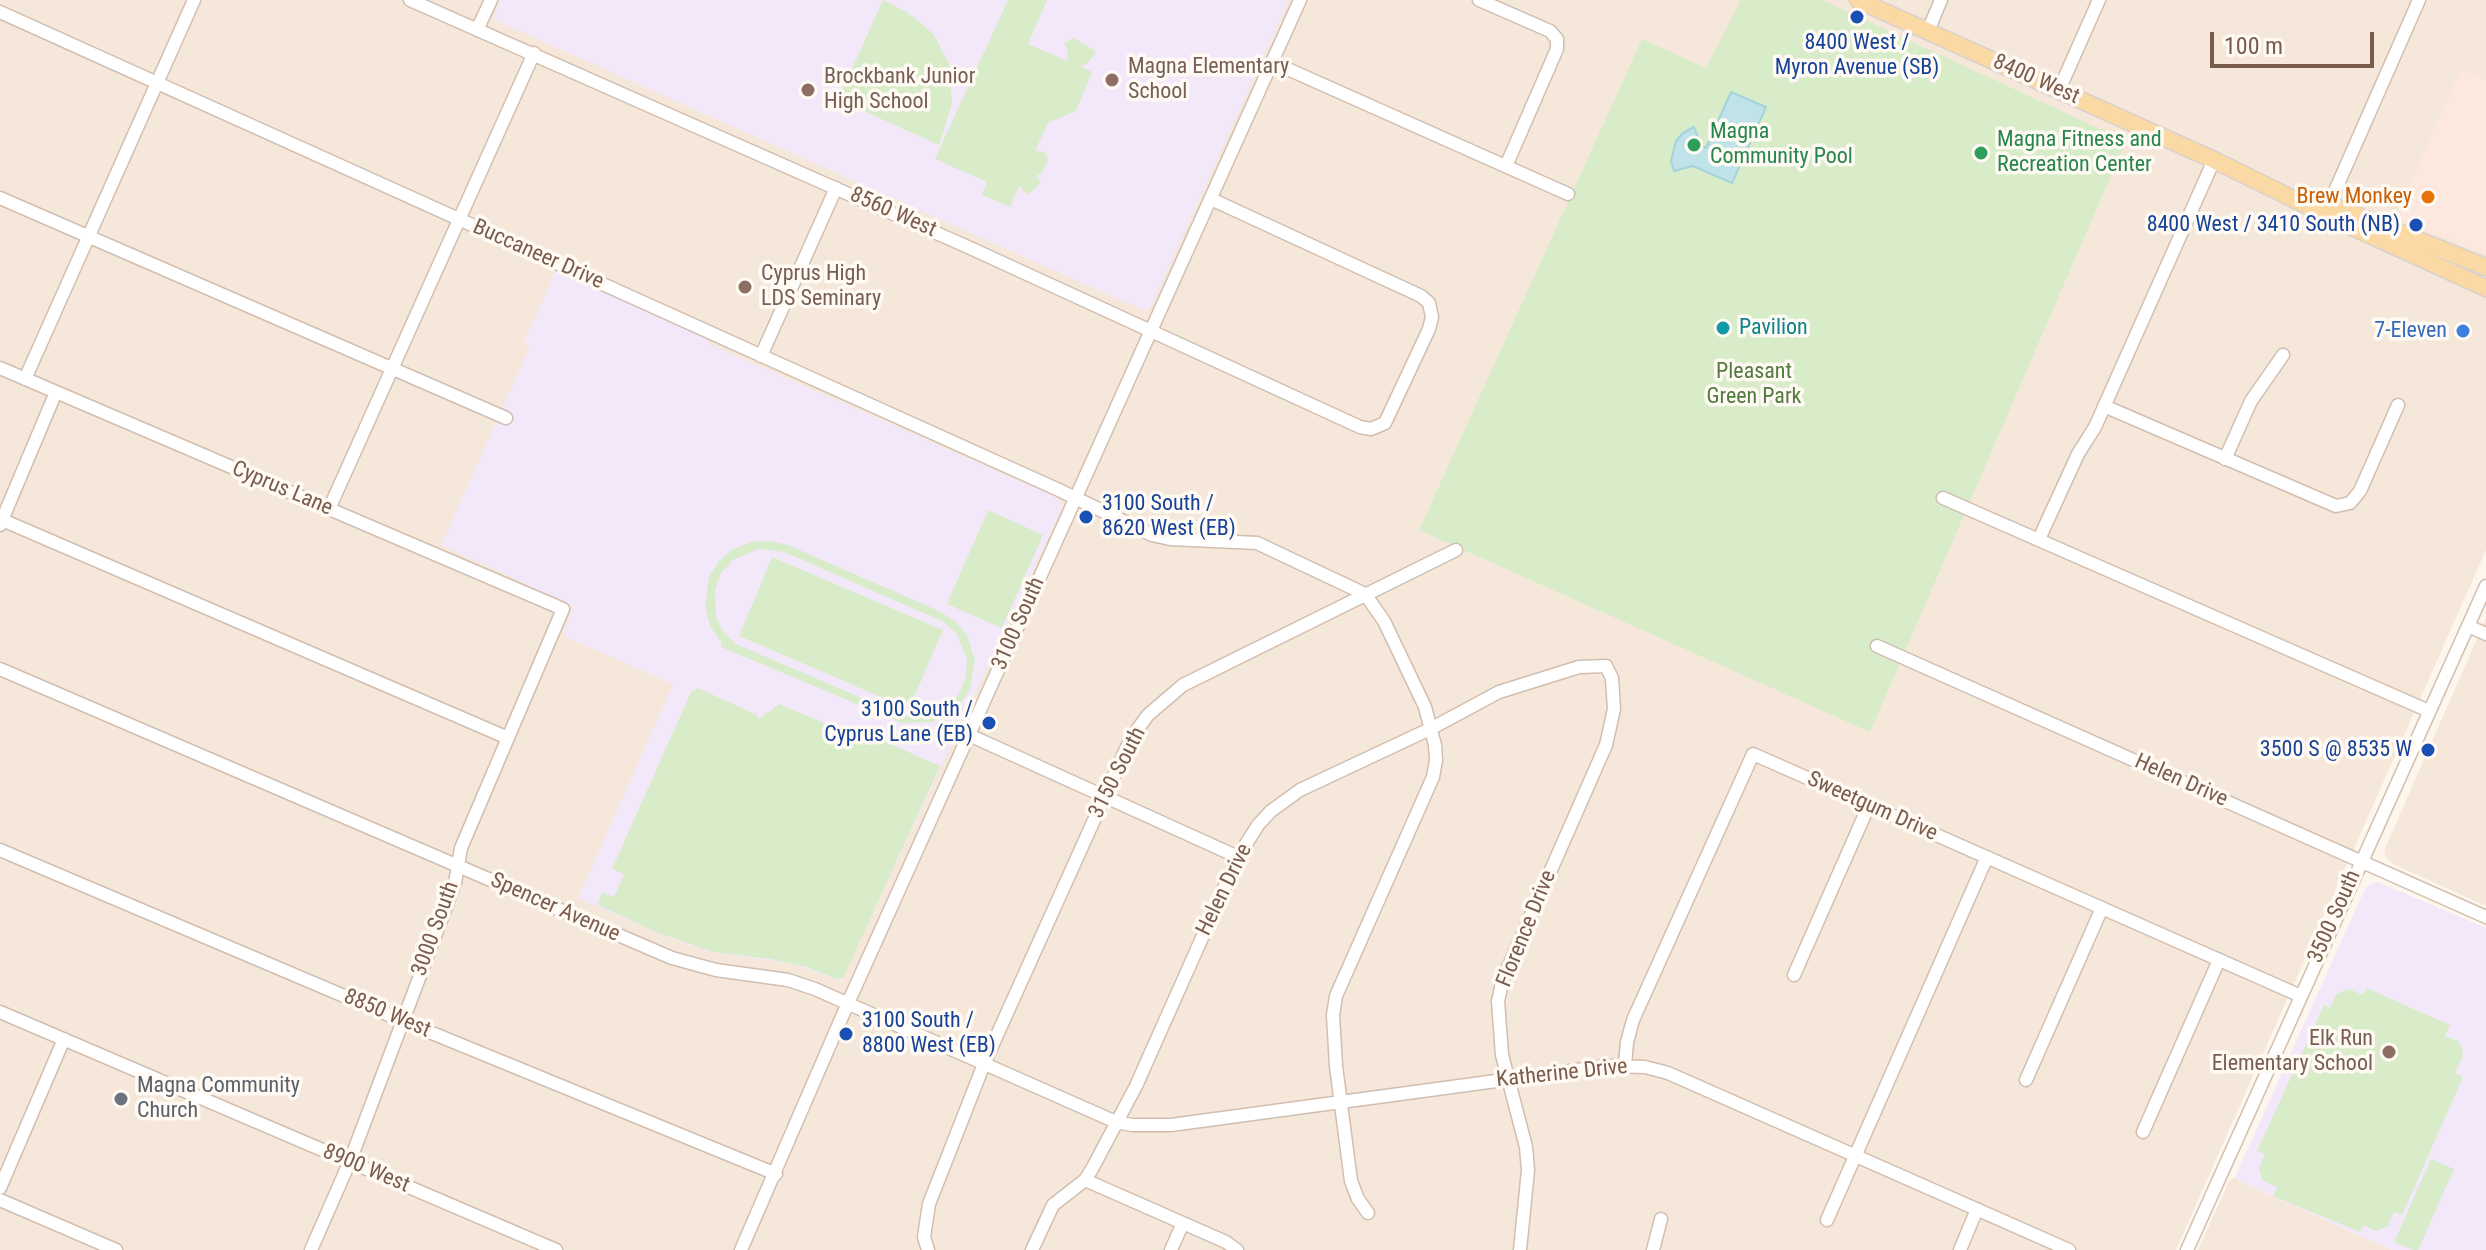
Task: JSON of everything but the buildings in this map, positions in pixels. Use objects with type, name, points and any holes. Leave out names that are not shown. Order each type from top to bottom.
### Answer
[{"type":"main road","name":"8400 West","points":[[1858,0],[2327,209],[2486,288]]},
{"type":"main road","name":"8400 West","points":[[2327,209],[2486,267]]},
{"type":"street","points":[[25,379],[194,0]]},
{"type":"street","name":"8560 West","points":[[410,0],[836,188],[1360,427],[1375,428],[1388,420],[1429,329],[1431,306],[1421,296],[1211,199]]},
{"type":"street","points":[[477,30],[491,0]]},
{"type":"street","name":"3100 South","points":[[741,1250],[848,1003],[1300,0]]},
{"type":"street","points":[[1479,0],[1550,31],[1557,39],[1557,49],[1506,166]]},
{"type":"street","points":[[1928,31],[1941,0]]},
{"type":"street","points":[[2059,90],[2099,0]]},
{"type":"street","points":[[2327,209],[2419,0]]},
{"type":"street","name":"Buccaneer Drive","points":[[0,12],[1152,535],[1170,539],[1257,543],[1365,594]]},
{"type":"street","points":[[329,509],[534,53]]},
{"type":"street","points":[[1272,62],[1568,194]]},
{"type":"street","points":[[2039,539],[2104,406],[2214,160]]},
{"type":"street","points":[[761,356],[836,188]]},
{"type":"street","points":[[0,198],[506,418]]},
{"type":"street","points":[[2225,459],[2258,388],[2283,355]]},
{"type":"street","name":"Cyprus Lane","points":[[0,368],[563,609]]},
{"type":"street","points":[[56,392],[1,521],[508,738]]},
{"type":"street","points":[[2104,406],[2329,504],[2343,506],[2360,491],[2398,405]]},
{"type":"street","points":[[1943,498],[2429,711]]},
{"type":"street","name":"3150 South","points":[[928,1250],[924,1237],[929,1204],[984,1064],[1131,738],[1162,700],[1191,681],[1456,550]]},
{"type":"street","name":"3500 South","points":[[2187,1250],[2486,586]]},
{"type":"street","points":[[1365,594],[1384,621],[1425,707],[1432,728],[1436,760],[1433,777],[1336,996],[1332,1032],[1351,1181],[1368,1213]]},
{"type":"street","name":"3000 South","points":[[311,1250],[350,1161],[455,883],[461,848],[563,609]]},
{"type":"street","points":[[2468,626],[2486,634]]},
{"type":"street","name":"Helen Drive","points":[[1877,646],[2486,917]]},
{"type":"street","name":"Helen Drive","points":[[1032,1250],[1053,1205],[1085,1180],[1136,1086],[1238,857],[1258,825],[1292,795],[1499,692],[1579,667],[1606,666]]},
{"type":"street","name":"Florence Drive","points":[[1520,1250],[1528,1170],[1526,1147],[1506,1079],[1498,1026],[1498,1001],[1503,979],[1606,745],[1614,709],[1612,678],[1606,666]]},
{"type":"street","name":"Spencer Avenue","points":[[0,669],[672,958],[716,970],[788,980],[848,1003],[1116,1122]]},
{"type":"street","points":[[969,735],[1238,857]]},
{"type":"street","name":"Sweetgum Drive","points":[[1625,1065],[1633,1020],[1753,754],[2301,996]]},
{"type":"street","points":[[1794,975],[1869,805]]},
{"type":"street","name":"8850 West","points":[[0,850],[776,1174]]},
{"type":"street","points":[[1827,1220],[1987,857]]},
{"type":"street","points":[[2026,1080],[2102,908]]},
{"type":"street","points":[[2143,1132],[2219,960]]},
{"type":"street","name":"8900 West","points":[[0,1012],[556,1250]]},
{"type":"street","points":[[0,1188],[64,1039]]},
{"type":"street","name":"Katherine Drive","points":[[1116,1122],[1171,1125],[1625,1065],[1668,1073],[2069,1250]]},
{"type":"street","points":[[1085,1180],[1226,1242],[1237,1250]]},
{"type":"street","points":[[0,1200],[116,1250]]},
{"type":"street","points":[[1960,1250],[1977,1209]]},
{"type":"street","points":[[1653,1250],[1661,1219]]},
{"type":"street","points":[[1171,1250],[1183,1223]]},
{"type":"shaded area","points":[[0,0],[2486,0],[2486,550],[2176,1250],[0,1250]]},
{"type":"shaded area","points":[[501,0],[1289,0],[1151,306],[1145,311],[495,20],[493,18]]},
{"type":"shaded area","points":[[2461,69],[2486,80],[2486,254],[2395,218]]},
{"type":"shaded area","points":[[556,270],[706,338],[709,344],[1058,498],[1062,507],[841,982],[795,964],[709,952],[578,898],[673,684],[563,636],[574,606],[441,545],[530,346],[524,342]]},
{"type":"shaded area","points":[[2486,618],[2486,906],[2395,865],[2386,858],[2384,851]]},
{"type":"shaded area","name":"Elk Run Elementary School","points":[[2378,882],[2486,928],[2486,1250],[2392,1250],[2235,1177],[2364,891]]},
{"type":"shaded area","points":[[2235,1177],[2392,1250],[2198,1250],[2229,1181]]},
{"type":"green space","points":[[883,0],[905,11],[934,35],[949,64],[952,104],[939,145],[846,103],[842,91]]},
{"type":"green space","points":[[1008,0],[1047,0],[1028,44],[1067,61],[1068,52],[1064,43],[1074,38],[1094,50],[1095,54],[1080,66],[1092,72],[1076,111],[1048,123],[1035,151],[1045,152],[1048,159],[1042,173],[1036,176],[1041,182],[1028,195],[1019,186],[1010,207],[982,195],[987,182],[935,159]]},
{"type":"green space","name":"Pleasant Green Park","points":[[1741,0],[1822,0],[2126,141],[1870,732],[1419,530],[1642,39],[1706,68]]},
{"type":"green space","points":[[988,510],[1043,535],[1002,628],[947,604]]},
{"type":"green space","points":[[769,541],[788,545],[939,611],[955,621],[967,635],[975,661],[970,689],[959,706],[933,722],[902,723],[721,647],[722,643],[710,626],[705,607],[709,577],[719,561],[733,549],[751,542]],"holes":[[[758,549],[784,552],[944,622],[957,634],[967,659],[966,677],[959,694],[939,712],[922,717],[904,716],[736,644],[723,632],[716,616],[715,590],[721,573],[733,560]]]},
{"type":"green space","points":[[772,557],[943,630],[909,709],[739,636]]},
{"type":"green space","points":[[698,688],[757,715],[759,719],[779,704],[853,735],[856,729],[940,766],[843,978],[836,979],[807,967],[770,959],[712,952],[653,931],[598,905],[602,892],[614,897],[624,874],[612,869],[691,692]]},
{"type":"green space","points":[[2366,988],[2450,1025],[2445,1036],[2460,1042],[2463,1056],[2455,1073],[2463,1077],[2402,1215],[2394,1212],[2388,1226],[2376,1231],[2363,1225],[2360,1232],[2273,1196],[2277,1187],[2262,1180],[2259,1168],[2265,1154],[2257,1151],[2324,1005],[2330,1008],[2336,994],[2349,989],[2363,995]]},
{"type":"green space","points":[[2431,1159],[2454,1169],[2418,1250],[2413,1250],[2394,1242]]},
{"type":"water","points":[[1731,92],[1766,107],[1732,183],[1693,166],[1674,171],[1671,161],[1676,141],[1694,127],[1701,145],[1706,148]]},
{"type":"place","name":"8400 West / Myron Avenue (SB)","points":[[1857,17]]},
{"type":"place","name":"Magna Elementary School","points":[[1112,80]]},
{"type":"place","name":"Brockbank Junior High School","points":[[808,90]]},
{"type":"place","name":"Magna Community Pool","points":[[1694,145]]},
{"type":"place","name":"Magna Fitness and Recreation Center","points":[[1981,153]]},
{"type":"place","name":"Brew Monkey","points":[[2428,197]]},
{"type":"place","name":"8400 West / 3410 South (NB)","points":[[2416,225]]},
{"type":"place","name":"Cyprus High LDS Seminary","points":[[745,287]]},
{"type":"place","name":"Pavilion","points":[[1723,328]]},
{"type":"place","name":"7-Eleven","points":[[2463,331]]},
{"type":"place","name":"3100 South / 8620 West (EB)","points":[[1086,517]]},
{"type":"place","name":"3100 South / Cyprus Lane (EB)","points":[[989,723]]},
{"type":"place","name":"3500 S @ 8535 W","points":[[2428,750]]},
{"type":"place","name":"3100 South / 8800 West (EB)","points":[[846,1034]]},
{"type":"place","name":"Elk Run Elementary School","points":[[2389,1052]]},
{"type":"place","name":"Magna Community Church","points":[[121,1099]]}]
